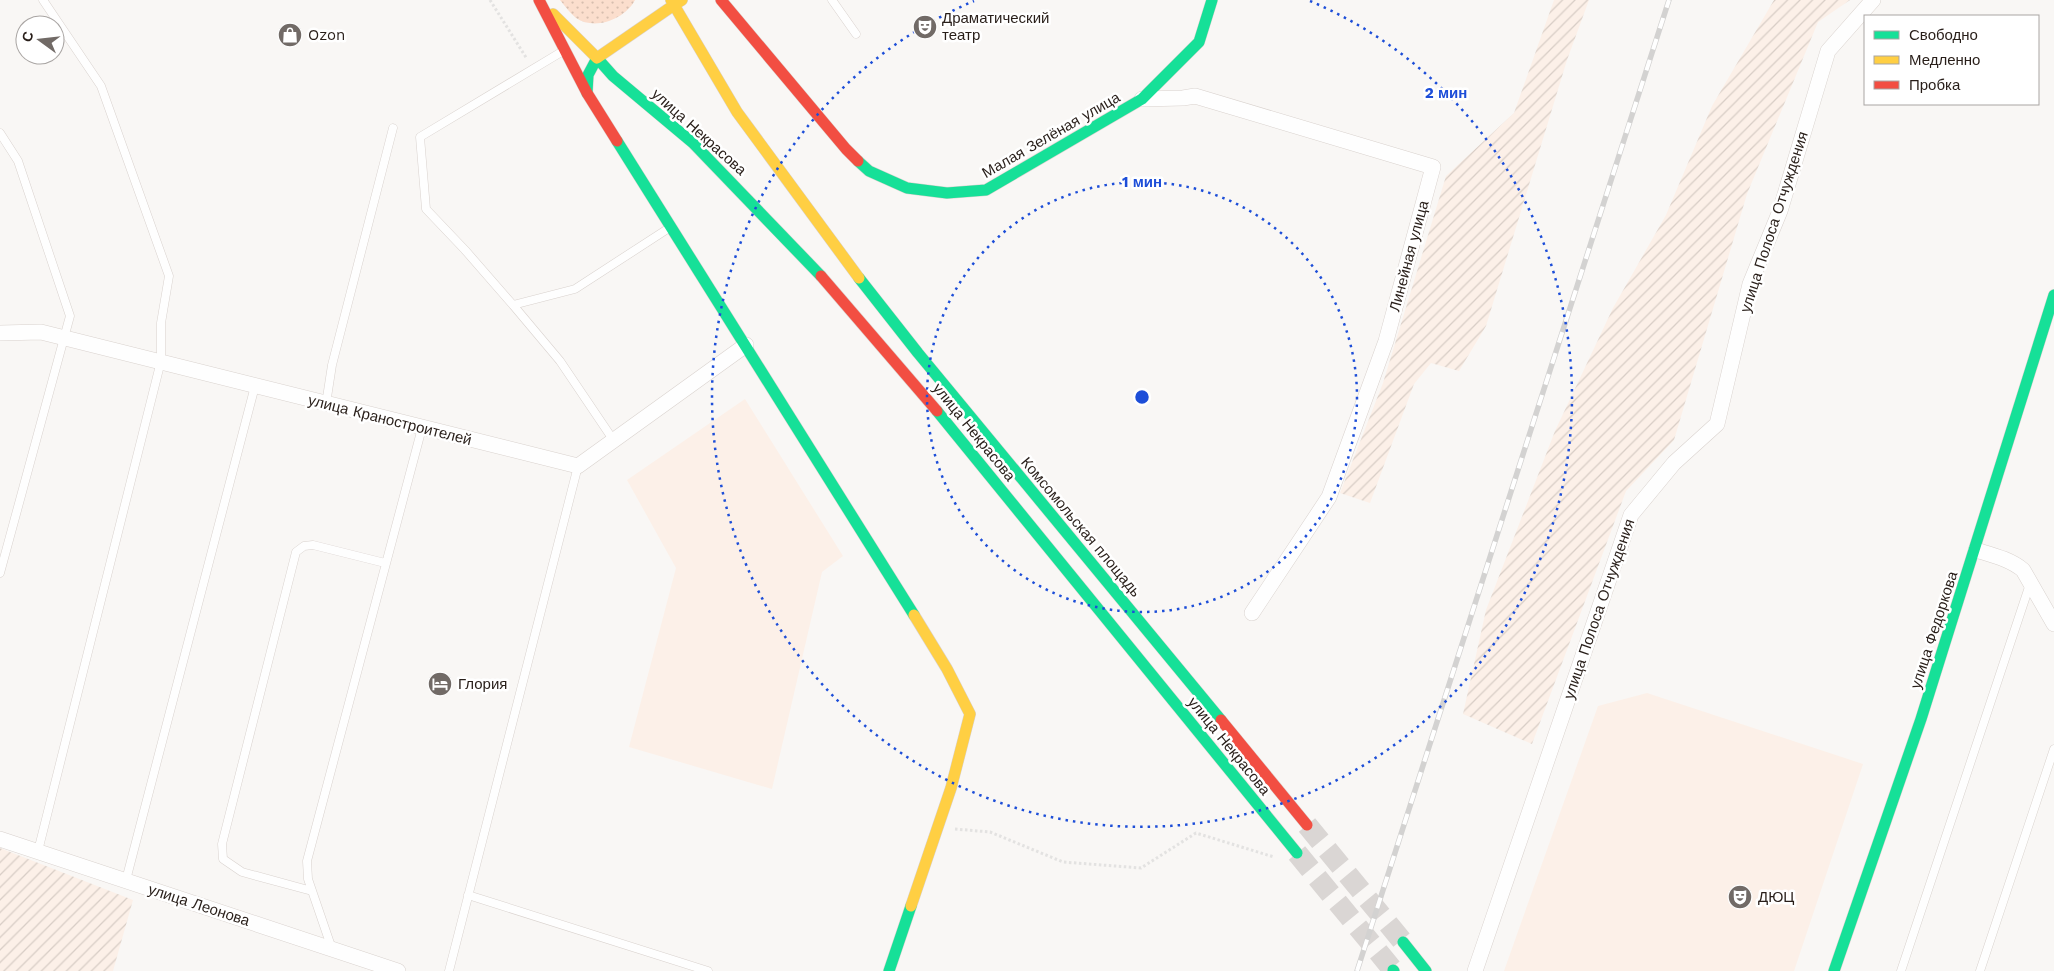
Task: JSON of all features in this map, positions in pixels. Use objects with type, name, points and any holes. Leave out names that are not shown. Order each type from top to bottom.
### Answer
[{"type":"street","points":[[540,0],[586,93],[746,344],[942,660],[970,714],[963,747],[889,971]]},
{"type":"street","name":"улица Некрасова","points":[[540,0],[613,76],[693,143],[747,197],[830,286],[905,372],[1297,853]]},
{"type":"street","name":"Малая Зелёная улица","points":[[721,0],[846,149],[870,171],[907,188],[948,193],[986,190],[1142,99],[1199,42],[1212,0]]},
{"type":"street","name":"улица Полоса Отчуждения","points":[[1475,970],[1631,515],[1674,463],[1717,424],[1750,284],[1780,211],[1828,51],[1873,0]]},
{"type":"street","name":"улица Некрасова","points":[[597,58],[676,2],[737,112],[834,246]]},
{"type":"street","points":[[586,93],[588,76],[592,64],[597,58]]},
{"type":"street","name":"Линейная улица","points":[[1142,99],[1194,96],[1433,166],[1386,341],[1329,497],[1252,613]]},
{"type":"street","name":"Комсомольская площадь","points":[[834,246],[918,353],[1307,825]]},
{"type":"street","name":"улица Федоркова","points":[[1834,971],[1859,905],[1976,550],[2054,295]]},
{"type":"street","name":"улица Краностроителей","points":[[0,333],[41,332],[578,466]]},
{"type":"street","points":[[578,466],[746,344]]},
{"type":"street","points":[[1976,550],[2016,564],[2023,570],[2054,624]]},
{"type":"street","name":"улица Леонова","points":[[0,838],[398,971]]},
{"type":"street","points":[[1403,942],[1426,971]]},
{"type":"lane","points":[[38,851],[161,362],[162,323],[169,276],[101,86],[43,0]]},
{"type":"lane","points":[[832,0],[856,34]]},
{"type":"lane","points":[[564,50],[420,137],[426,209],[465,250],[560,361],[614,441]]},
{"type":"lane","points":[[326,404],[332,365],[393,128]]},
{"type":"lane","points":[[0,133],[18,162],[70,316],[0,573]]},
{"type":"lane","points":[[513,305],[575,289],[671,227]]},
{"type":"lane","points":[[126,880],[255,386]]},
{"type":"lane","points":[[332,949],[308,879],[307,861],[422,428]]},
{"type":"lane","points":[[449,971],[578,466]]},
{"type":"lane","points":[[312,891],[242,872],[223,859],[222,844],[296,552],[304,546],[313,545],[385,562]]},
{"type":"lane","points":[[1901,971],[2031,581]]},
{"type":"lane","points":[[1980,971],[2054,749]]},
{"type":"lane","points":[[468,896],[708,971]]},
{"type":"path","points":[[490,0],[534,69]]},
{"type":"path","points":[[937,828],[990,832],[1063,862],[1141,868],[1196,833],[1276,857]]},
{"type":"shaded area","points":[[560,0],[635,0],[624,13],[617,17],[609,21],[592,23],[576,18]]},
{"type":"shaded area","points":[[1554,0],[1589,0],[1567,60],[1486,326],[1459,371],[1431,363],[1414,384],[1370,503],[1340,493],[1383,383],[1446,176],[1514,113]]},
{"type":"shaded area","points":[[1774,0],[1850,0],[1818,22],[1747,194],[1674,440],[1626,491],[1532,744],[1463,714],[1486,610],[1555,431],[1613,308],[1666,215],[1712,106]]},
{"type":"shaded area","points":[[745,399],[843,556],[822,572],[772,789],[629,747],[676,568],[627,480]]},
{"type":"shaded area","points":[[1647,693],[1863,764],[1794,971],[1504,971],[1598,706]]},
{"type":"shaded area","points":[[0,848],[133,900],[113,971],[0,971]]},
{"type":"tunnel","points":[[1307,825],[1403,942]]},
{"type":"tunnel","points":[[1297,853],[1393,970]]},
{"type":"railway","points":[[1357,971],[1669,0]]},
{"type":"traffic: fast","points":[[858,161],[869,171],[907,188],[947,193],[986,190],[1142,99],[1199,42],[1212,0]]},
{"type":"traffic: fast","points":[[587,93],[588,75],[597,58],[613,76],[693,143],[821,276]]},
{"type":"traffic: fast","points":[[617,141],[914,615]]},
{"type":"traffic: fast","points":[[859,278],[918,353],[1221,720]]},
{"type":"traffic: fast","points":[[1834,971],[1921,719],[2054,295]]},
{"type":"traffic: fast","points":[[937,411],[1297,853]]},
{"type":"traffic: fast","points":[[889,971],[911,906]]},
{"type":"traffic: fast","points":[[1403,942],[1426,971]]},
{"type":"traffic: slow","points":[[553,14],[597,58],[674,5],[671,0]]},
{"type":"traffic: slow","points":[[682,0],[674,5],[737,112],[859,278]]},
{"type":"traffic: slow","points":[[911,906],[951,788],[970,714],[947,669],[914,615]]},
{"type":"traffic: jam","points":[[539,0],[587,93],[617,141]]},
{"type":"traffic: jam","points":[[721,0],[858,161]]},
{"type":"traffic: jam","points":[[821,276],[937,411]]},
{"type":"traffic: jam","points":[[1221,720],[1307,825]]},
{"type":"place","name":"Драматический театр","points":[[925,27]]},
{"type":"place","name":"Ozon","points":[[290,35]]},
{"type":"place","name":"Глория","points":[[440,684]]},
{"type":"place","name":"ДЮЦ","points":[[1740,897]]}]
